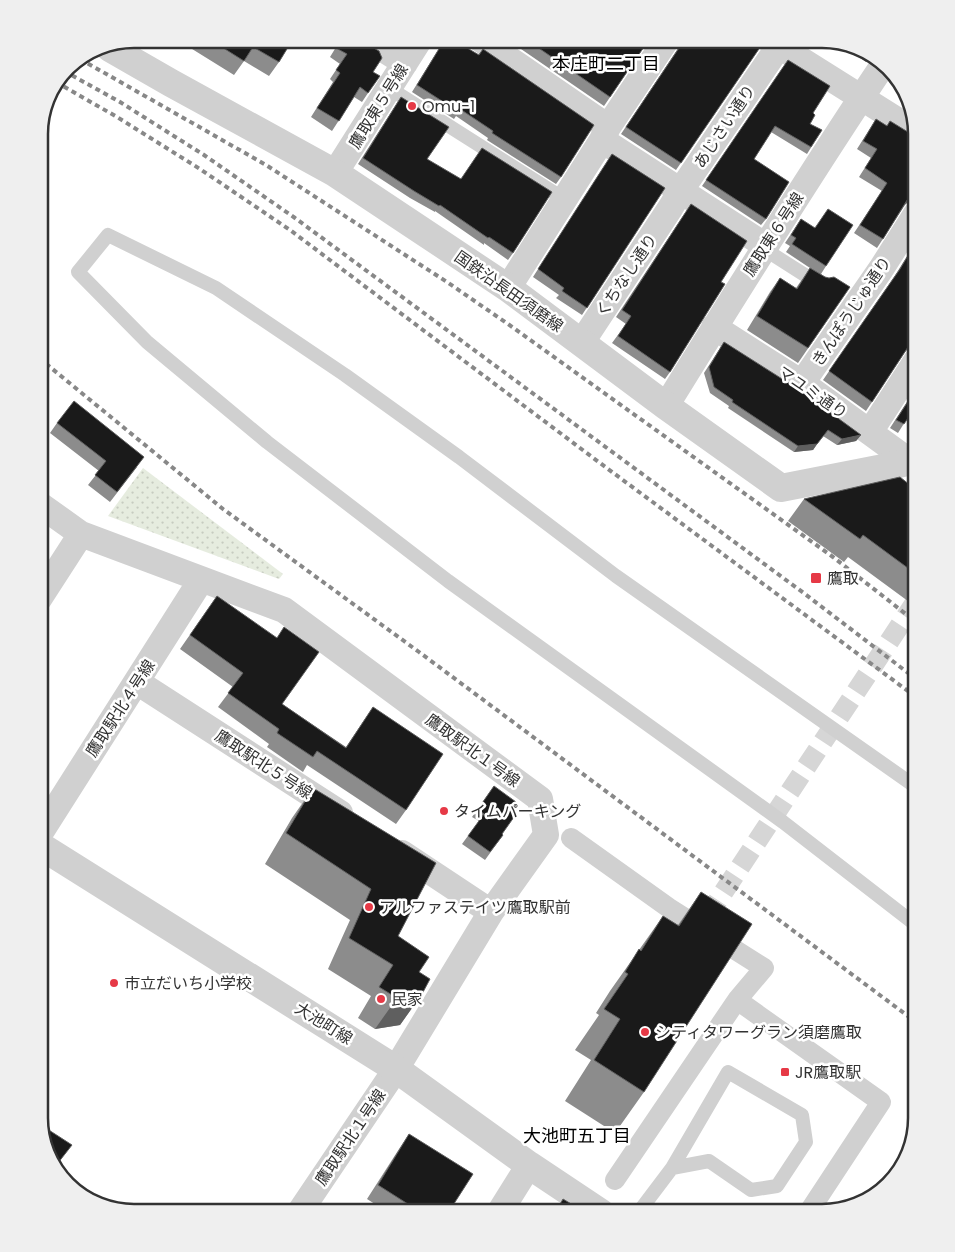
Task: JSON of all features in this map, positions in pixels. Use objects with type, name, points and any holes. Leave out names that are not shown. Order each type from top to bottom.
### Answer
[{"type":"street","points":[[382,48],[405,63]]},
{"type":"street","name":"鷹取東５号線","points":[[335,173],[414,48]]},
{"type":"street","points":[[492,48],[605,134],[676,198],[765,247]]},
{"type":"street","points":[[508,288],[661,48]]},
{"type":"street","name":"あじさい通り","points":[[676,198],[769,48]]},
{"type":"street","points":[[782,48],[907,127]]},
{"type":"street","name":"国鉄沿長田須磨線","points":[[114,50],[335,173],[508,288],[666,406],[781,488],[908,463]]},
{"type":"street","name":"鷹取東６号線","points":[[666,406],[714,327],[879,70]]},
{"type":"street","name":"くちなし通り","points":[[582,342],[676,198]]},
{"type":"street","name":"きんぽうじゅ通り","points":[[802,383],[908,226]]},
{"type":"street","name":"マユミ通り","points":[[714,327],[802,383],[908,458]]},
{"type":"street","points":[[870,432],[908,373]]},
{"type":"street","name":"鷹取駅北１号線","points":[[48,510],[81,534],[284,610],[540,799],[546,835],[491,912],[396,1069],[305,1204]]},
{"type":"street","points":[[48,585],[81,534]]},
{"type":"street","name":"鷹取駅北４号線","points":[[48,821],[201,580]]},
{"type":"street","name":"鷹取駅北５号線","points":[[137,682],[491,912]]},
{"type":"street","points":[[571,838],[669,908],[703,922],[764,968],[737,1000],[616,1181]]},
{"type":"street","name":"大池町線","points":[[48,851],[396,1069],[529,1165],[588,1204]]},
{"type":"street","points":[[737,1000],[881,1102],[814,1204]]},
{"type":"street","points":[[505,1204],[529,1165]]},
{"type":"lane","points":[[389,88],[564,200]]},
{"type":"lane","points":[[908,781],[616,576],[459,457],[345,375],[216,288],[108,235],[78,272],[147,342],[267,442],[448,581],[783,822],[908,918]]},
{"type":"lane","points":[[765,247],[819,284]]},
{"type":"lane","points":[[645,1204],[672,1168],[728,1072],[802,1115],[806,1142],[777,1186],[751,1190],[709,1161],[672,1168]]},
{"type":"shaded area","points":[[143,468],[283,574],[279,579],[108,516]]},
{"type":"building","points":[[223,48],[252,48],[244,61]]},
{"type":"building","points":[[255,48],[288,48],[279,62]]},
{"type":"building","points":[[336,48],[374,48],[379,51],[382,58],[373,72],[380,76],[368,93],[360,87],[339,121],[317,108],[340,73],[336,70],[347,54]]},
{"type":"building","points":[[440,48],[467,48],[479,55],[483,49],[594,125],[561,177],[492,133],[493,131],[460,109],[459,112],[417,85]]},
{"type":"building","points":[[539,48],[643,48],[610,97]]},
{"type":"building","points":[[679,48],[760,48],[681,163],[626,127]]},
{"type":"building","points":[[788,60],[830,86],[813,113],[815,115],[810,124],[822,130],[811,147],[775,126],[754,159],[789,182],[766,219],[706,180]]},
{"type":"building","points":[[401,97],[449,127],[427,159],[461,179],[482,148],[552,192],[513,253],[363,158]]},
{"type":"building","points":[[876,119],[887,126],[890,121],[908,132],[908,199],[883,239],[860,225],[887,183],[865,168],[877,149],[863,141]]},
{"type":"building","points":[[612,154],[665,188],[587,308],[562,291],[564,288],[538,269]]},
{"type":"building","points":[[691,204],[747,241],[721,282],[725,284],[670,372],[618,336],[631,316],[622,310]]},
{"type":"building","points":[[828,209],[853,225],[826,266],[792,244],[796,238],[791,235],[801,219],[815,228]]},
{"type":"building","points":[[908,256],[908,347],[872,402],[829,371]]},
{"type":"building","points":[[810,268],[825,277],[834,277],[850,287],[808,348],[757,316],[780,278],[797,289]]},
{"type":"building","points":[[724,342],[798,389],[861,435],[842,439],[828,430],[817,444],[798,446],[732,402],[733,400],[714,387],[709,367]]},
{"type":"building","points":[[74,401],[144,457],[117,492],[95,475],[106,461],[57,423]]},
{"type":"building","points":[[908,401],[908,418],[904,424],[896,420]]},
{"type":"building","points":[[900,477],[908,484],[908,568],[863,535],[860,539],[804,499]]},
{"type":"building","points":[[217,596],[277,638],[284,627],[319,652],[282,704],[346,748],[373,707],[443,754],[406,810],[317,751],[313,757],[277,733],[279,729],[228,693],[243,673],[190,635]]},
{"type":"building","points":[[494,786],[516,802],[519,810],[490,852],[468,836],[484,814],[478,809]]},
{"type":"building","points":[[313,788],[436,863],[398,936],[429,957],[419,972],[430,979],[422,994],[397,998],[379,987],[393,965],[349,938],[371,889],[286,833]]},
{"type":"building","name":"シティタワーグラン須磨鷹取","points":[[701,892],[752,924],[644,1092],[594,1060],[620,1019],[604,1009],[628,974],[625,972],[639,949],[641,951],[663,916],[679,926]]},
{"type":"building","points":[[48,1130],[72,1145],[59,1162],[50,1141]]},
{"type":"building","points":[[409,1134],[473,1174],[454,1204],[408,1204],[378,1185]]},
{"type":"building","points":[[563,1199],[571,1204],[560,1204]]},
{"type":"tunnel","points":[[707,917],[908,613]]},
{"type":"railway","points":[[86,62],[266,165],[447,282],[833,557],[908,616]]},
{"type":"railway","points":[[71,75],[120,102],[204,155],[295,218],[805,594],[908,673]]},
{"type":"railway","points":[[62,86],[200,169],[290,230],[908,691]]},
{"type":"railway","points":[[48,365],[223,509],[419,652],[908,1016]]},
{"type":"place","name":"Omu-1","points":[[412,106]]},
{"type":"place","name":"鷹取","points":[[816,578]]},
{"type":"place","name":"タイムパーキング","points":[[444,811]]},
{"type":"place","name":"アルファステイツ鷹取駅前","points":[[369,907]]},
{"type":"place","name":"市立だいち小学校","points":[[114,983]]},
{"type":"place","name":"民家","points":[[381,999]]},
{"type":"place","name":"シティタワーグラン須磨鷹取","points":[[645,1032]]},
{"type":"place","name":"JR鷹取駅","points":[[785,1072]]},
{"type":"district","name":"本庄町二丁目","points":[[606,64]]},
{"type":"district","name":"大池町五丁目","points":[[577,1136]]}]
